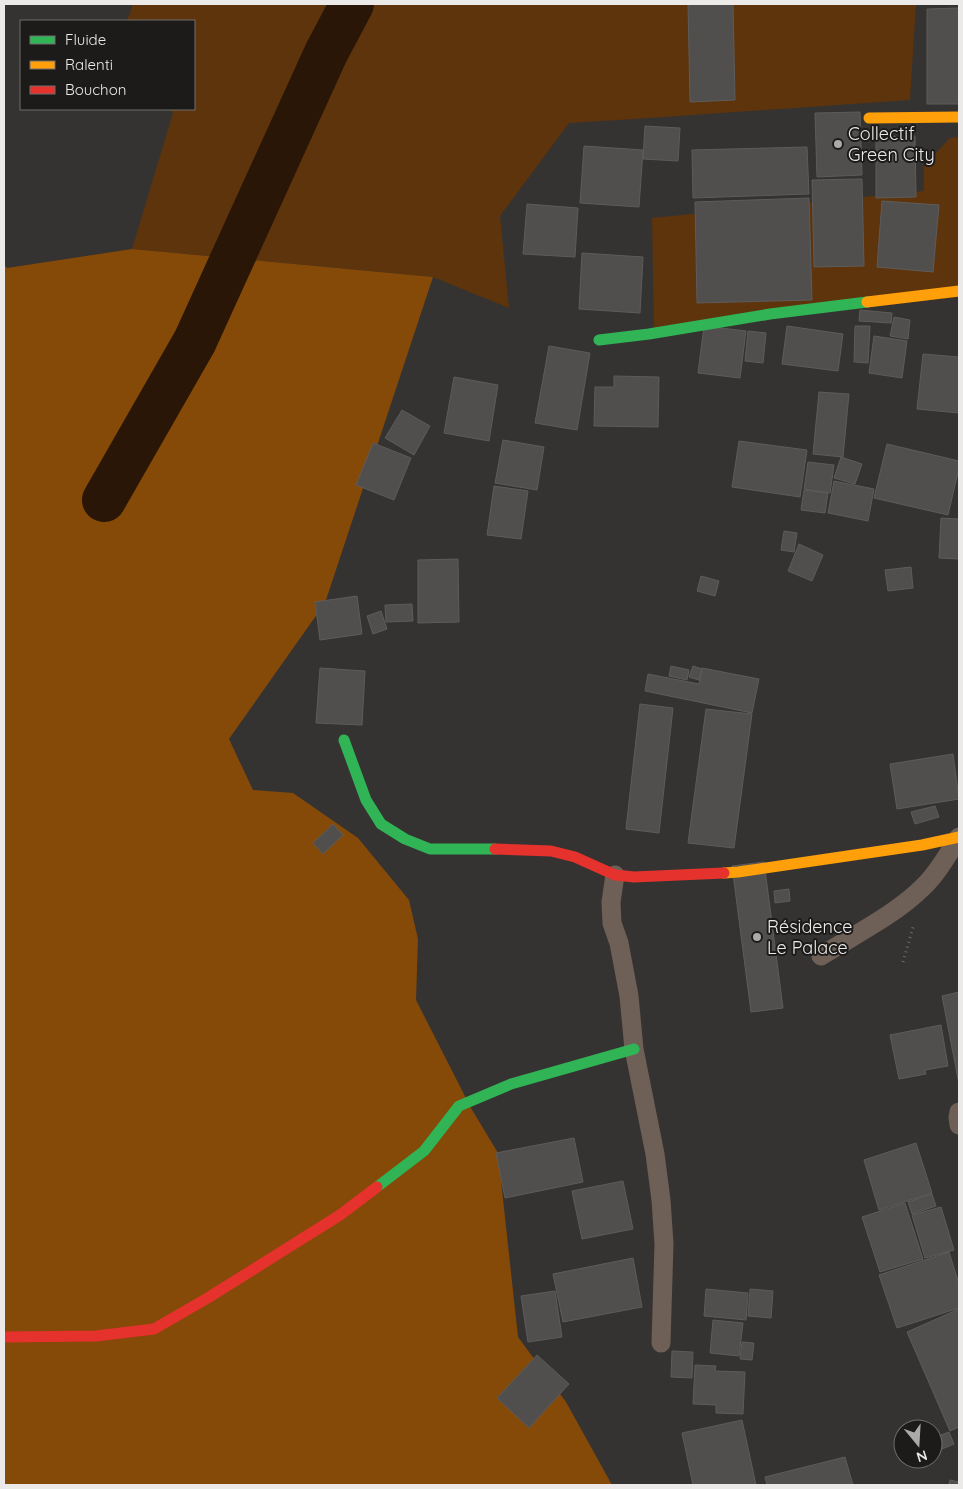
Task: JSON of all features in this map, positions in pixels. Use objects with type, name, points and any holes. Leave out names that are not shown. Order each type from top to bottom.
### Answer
[{"type":"street","points":[[869,118],[959,117]]},
{"type":"street","points":[[599,340],[649,334],[770,314],[959,291]]},
{"type":"street","points":[[344,740],[366,800],[381,824],[405,839],[430,849],[551,851],[575,857],[615,875],[634,877],[738,872],[922,845],[959,837]]},
{"type":"street","points":[[821,956],[896,910],[924,887],[959,837]]},
{"type":"street","points":[[615,875],[611,902],[612,923],[619,943],[630,996],[634,1049],[655,1154],[661,1200],[664,1244],[662,1343]]},
{"type":"street","points":[[4,1336],[96,1336],[154,1329],[214,1294],[340,1215],[424,1151],[459,1106],[511,1084],[634,1049]]},
{"type":"street","points":[[959,1112],[959,1125]]},
{"type":"shaded area","points":[[133,4],[916,4],[910,100],[569,123],[500,216],[509,308],[433,277],[132,249],[173,113],[171,110],[195,110],[195,20],[127,20]]},
{"type":"shaded area","points":[[959,137],[959,297],[654,331],[652,218],[924,191],[924,165],[950,138]]},
{"type":"shaded area","points":[[132,249],[433,277],[325,603],[229,739],[253,790],[293,793],[358,838],[409,900],[418,939],[416,1000],[471,1108],[498,1153],[518,1337],[566,1402],[612,1485],[4,1485],[4,265],[7,268]]},
{"type":"building","points":[[688,4],[733,4],[735,100],[690,102]]},
{"type":"building","points":[[959,8],[959,104],[927,104],[927,9]]},
{"type":"building","name":"Collectif Green City","points":[[860,112],[862,175],[817,177],[815,113]]},
{"type":"building","points":[[645,126],[680,128],[678,161],[643,159]]},
{"type":"building","points":[[915,136],[916,197],[876,198],[876,137]]},
{"type":"building","points":[[584,146],[643,150],[639,207],[580,203]]},
{"type":"building","points":[[807,147],[809,194],[693,198],[692,150]]},
{"type":"building","points":[[862,179],[864,266],[814,267],[812,180]]},
{"type":"building","points":[[809,198],[812,300],[697,303],[695,202]]},
{"type":"building","points":[[882,201],[939,205],[933,272],[877,267]]},
{"type":"building","points":[[527,204],[578,208],[575,257],[523,254]]},
{"type":"building","points":[[582,253],[643,257],[640,313],[579,309]]},
{"type":"building","points":[[860,310],[892,313],[891,323],[859,321]]},
{"type":"building","points":[[894,317],[910,320],[908,339],[890,336]]},
{"type":"building","points":[[704,326],[746,331],[740,378],[698,373]]},
{"type":"building","points":[[787,326],[843,334],[838,371],[782,364]]},
{"type":"building","points":[[855,326],[870,326],[868,363],[854,362]]},
{"type":"building","points":[[748,331],[766,333],[763,363],[745,361]]},
{"type":"building","points":[[874,336],[907,341],[902,378],[869,373]]},
{"type":"building","points":[[549,346],[590,353],[577,430],[535,423]]},
{"type":"building","points":[[923,354],[959,357],[959,413],[917,409]]},
{"type":"building","points":[[614,376],[659,377],[658,427],[594,426],[595,387],[614,387]]},
{"type":"building","points":[[454,377],[498,385],[489,441],[444,433]]},
{"type":"building","points":[[819,392],[849,394],[843,457],[813,454]]},
{"type":"building","points":[[402,410],[430,426],[414,455],[385,438]]},
{"type":"building","points":[[503,440],[544,447],[537,490],[495,483]]},
{"type":"building","points":[[739,441],[807,450],[800,497],[732,487]]},
{"type":"building","points":[[373,443],[411,458],[394,500],[356,485]]},
{"type":"building","points":[[887,444],[959,461],[948,515],[874,498]]},
{"type":"building","points":[[841,457],[862,464],[855,484],[834,478]]},
{"type":"building","points":[[808,462],[834,465],[830,493],[804,489]]},
{"type":"building","points":[[834,481],[874,489],[868,521],[828,513]]},
{"type":"building","points":[[494,486],[528,491],[521,539],[487,535]]},
{"type":"building","points":[[804,490],[828,493],[825,513],[801,510]]},
{"type":"building","points":[[941,518],[959,519],[959,559],[939,558]]},
{"type":"building","points":[[784,531],[797,533],[794,552],[781,550]]},
{"type":"building","points":[[799,544],[823,555],[812,581],[788,571]]},
{"type":"building","points":[[458,559],[459,622],[418,623],[418,560]]},
{"type":"building","points":[[911,567],[913,588],[888,591],[885,570]]},
{"type":"building","points":[[701,576],[719,581],[715,596],[697,591]]},
{"type":"building","points":[[357,596],[362,634],[320,640],[315,602]]},
{"type":"building","points":[[412,604],[413,621],[386,622],[385,605]]},
{"type":"building","points":[[381,611],[387,629],[373,634],[367,616]]},
{"type":"building","points":[[671,666],[689,670],[687,680],[669,676]]},
{"type":"building","points":[[693,666],[702,669],[699,680],[689,677]]},
{"type":"building","points":[[320,668],[365,671],[362,725],[316,723]]},
{"type":"building","points":[[702,668],[759,679],[752,713],[645,691],[648,674],[699,684]]},
{"type":"building","points":[[640,704],[673,708],[659,833],[626,829]]},
{"type":"building","points":[[706,709],[752,714],[734,848],[688,843]]},
{"type":"building","points":[[953,754],[959,799],[897,809],[890,764]]},
{"type":"building","points":[[935,806],[939,817],[915,824],[911,812]]},
{"type":"building","points":[[333,824],[343,835],[323,854],[313,843]]},
{"type":"building","name":"Résidence Le Palace","points":[[764,862],[783,1008],[751,1012],[732,866]]},
{"type":"building","points":[[789,889],[790,901],[775,903],[774,891]]},
{"type":"building","points":[[959,992],[959,1084],[942,996]]},
{"type":"building","points":[[941,1025],[948,1066],[925,1070],[926,1074],[899,1079],[890,1035]]},
{"type":"building","points":[[574,1138],[583,1182],[505,1198],[496,1153]]},
{"type":"building","points":[[916,1143],[932,1193],[879,1210],[864,1160]]},
{"type":"building","points":[[623,1181],[633,1229],[582,1239],[572,1191]]},
{"type":"building","points":[[932,1194],[936,1206],[912,1214],[908,1202]]},
{"type":"building","points":[[905,1203],[923,1259],[880,1272],[862,1217]]},
{"type":"building","points":[[941,1207],[954,1250],[925,1258],[912,1215]]},
{"type":"building","points":[[949,1252],[959,1284],[959,1308],[897,1328],[879,1275]]},
{"type":"building","points":[[633,1258],[642,1307],[563,1322],[553,1274]]},
{"type":"building","points":[[706,1289],[748,1293],[746,1320],[704,1316]]},
{"type":"building","points":[[750,1289],[773,1291],[771,1318],[748,1316]]},
{"type":"building","points":[[555,1291],[562,1337],[528,1342],[521,1296]]},
{"type":"building","points":[[959,1309],[959,1427],[950,1431],[907,1332]]},
{"type":"building","points":[[713,1320],[743,1323],[739,1356],[710,1353]]},
{"type":"building","points":[[742,1342],[754,1343],[752,1360],[740,1359]]},
{"type":"building","points":[[672,1351],[693,1352],[692,1378],[671,1377]]},
{"type":"building","points":[[537,1355],[569,1384],[529,1428],[497,1398]]},
{"type":"building","points":[[695,1365],[716,1366],[715,1371],[745,1372],[743,1414],[716,1413],[716,1405],[693,1404]]},
{"type":"building","points":[[742,1420],[756,1485],[693,1485],[682,1433]]},
{"type":"building","points":[[949,1432],[954,1444],[943,1449],[943,1434]]},
{"type":"building","points":[[845,1457],[853,1485],[767,1485],[765,1477]]},
{"type":"building","points":[[950,1480],[959,1482],[959,1485],[949,1485]]},
{"type":"waterway","points":[[104,500],[195,341],[326,53],[352,4]]},
{"type":"traffic: fast","points":[[599,340],[649,334],[770,314],[867,302]]},
{"type":"traffic: fast","points":[[344,740],[366,800],[381,824],[405,839],[430,849],[495,849]]},
{"type":"traffic: fast","points":[[377,1187],[424,1151],[459,1106],[511,1084],[634,1049]]},
{"type":"traffic: slow","points":[[869,118],[959,117]]},
{"type":"traffic: slow","points":[[867,302],[959,291]]},
{"type":"traffic: slow","points":[[724,873],[922,845],[959,837]]},
{"type":"traffic: jam","points":[[495,849],[551,851],[575,857],[615,875],[634,877],[724,873]]},
{"type":"traffic: jam","points":[[4,1337],[96,1336],[154,1329],[206,1299],[340,1215],[377,1187]]},
{"type":"place","name":"Collectif Green City","points":[[838,144]]},
{"type":"place","name":"Résidence Le Palace","points":[[757,937]]}]
